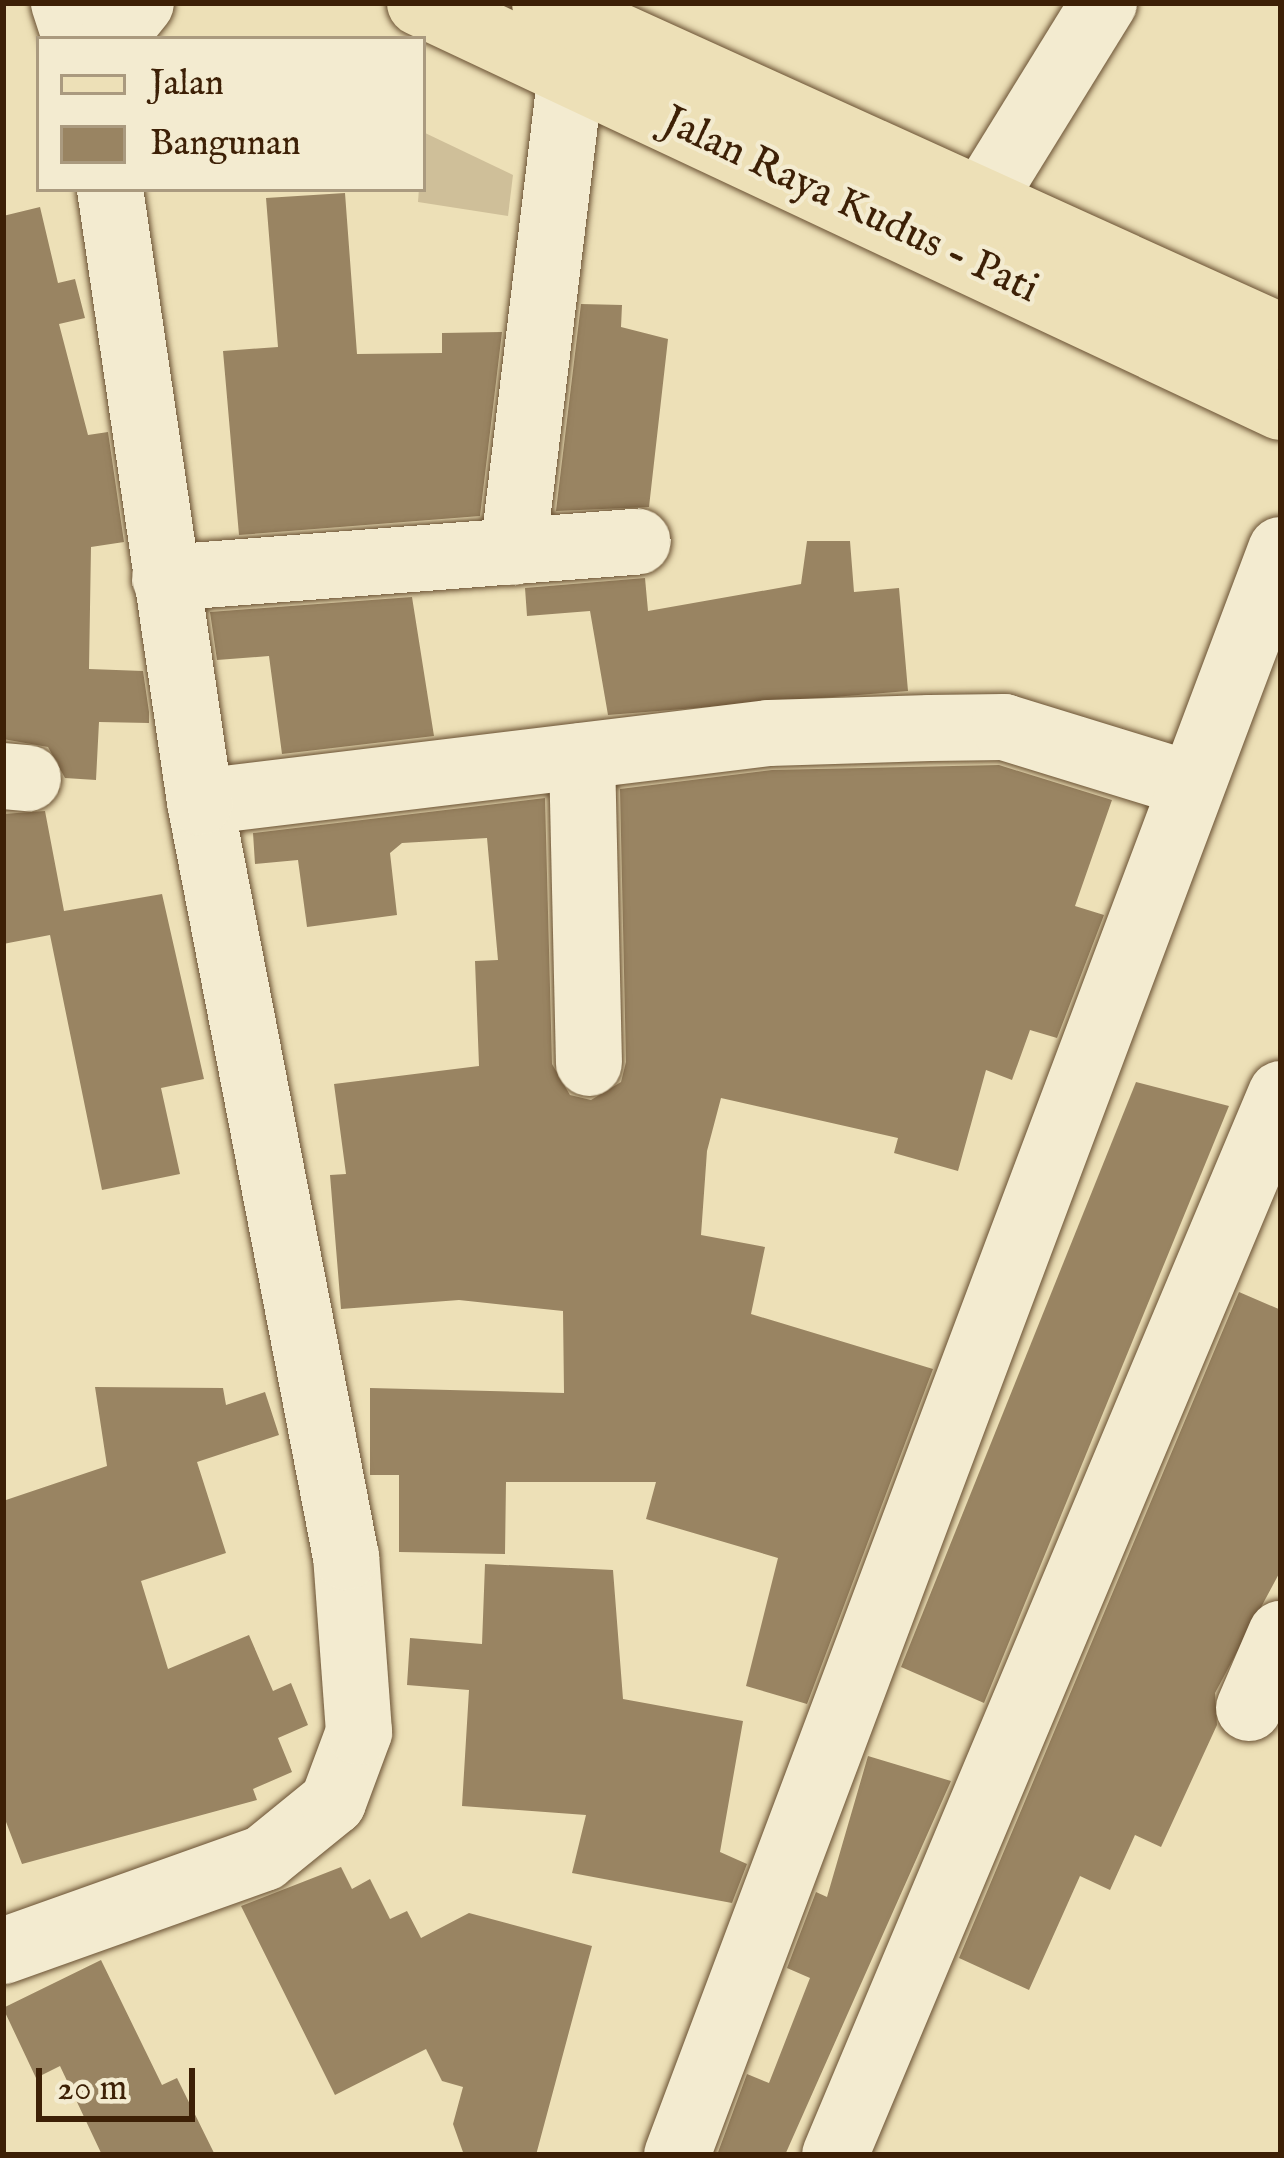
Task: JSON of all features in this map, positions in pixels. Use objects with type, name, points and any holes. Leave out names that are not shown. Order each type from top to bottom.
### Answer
[{"type":"main road","name":"Jalan Raya Kudus - Pati","points":[[420,3],[1281,406]]},
{"type":"main road","name":"Jalan Raya Kudus - Pati","points":[[545,3],[979,205],[1281,337]]},
{"type":"street","points":[[64,3],[75,36]]},
{"type":"street","points":[[114,36],[141,3]]},
{"type":"street","points":[[979,205],[1104,3]]},
{"type":"street","points":[[513,552],[571,76]]},
{"type":"street","points":[[3,1951],[264,1858],[333,1802],[359,1732],[346,1557],[200,802],[110,192]]},
{"type":"street","points":[[165,578],[638,542]]},
{"type":"street","points":[[677,2155],[1189,784],[1281,550]]},
{"type":"street","points":[[200,802],[769,733],[1004,728],[1189,784]]},
{"type":"street","points":[[582,756],[589,1064]]},
{"type":"street","points":[[835,2155],[1281,1094]]},
{"type":"street","points":[[1250,1708],[1281,1634]]},
{"type":"shaded area","points":[[426,133],[513,175],[508,216],[418,202],[419,192],[426,192]]},
{"type":"building","points":[[345,193],[357,354],[442,353],[442,333],[502,332],[480,516],[239,535],[223,351],[278,347],[266,198]]},
{"type":"building","points":[[40,207],[58,283],[75,279],[85,318],[59,324],[88,435],[108,432],[124,542],[91,547],[89,669],[143,671],[149,712],[149,723],[99,722],[96,780],[65,778],[48,747],[3,739],[3,216]]},
{"type":"building","points":[[581,304],[622,305],[621,327],[668,339],[649,507],[556,511]]},
{"type":"building","points":[[807,541],[850,541],[854,592],[899,588],[908,691],[608,715],[590,611],[527,616],[525,588],[645,578],[648,611],[801,584]]},
{"type":"building","points":[[412,597],[434,736],[282,754],[269,656],[217,660],[210,612]]},
{"type":"building","points":[[999,765],[1112,800],[1075,906],[1104,915],[1057,1038],[1030,1030],[1012,1080],[986,1070],[958,1171],[894,1153],[898,1138],[721,1098],[707,1151],[701,1235],[765,1247],[751,1314],[933,1369],[807,1704],[746,1686],[778,1558],[646,1519],[656,1482],[506,1482],[505,1554],[399,1552],[399,1475],[370,1475],[370,1388],[564,1393],[563,1311],[459,1300],[341,1309],[330,1175],[346,1174],[334,1084],[479,1066],[475,961],[498,960],[487,838],[402,843],[390,853],[397,915],[307,927],[298,860],[255,864],[253,833],[545,798],[552,1064],[570,1095],[591,1100],[621,1082],[626,1062],[620,789],[772,770]]},
{"type":"building","points":[[45,811],[64,911],[162,894],[204,1079],[161,1088],[180,1174],[102,1190],[50,935],[3,944],[3,814]]},
{"type":"building","points":[[1136,1082],[1229,1106],[984,1703],[901,1667]]},
{"type":"building","points":[[1239,1292],[1281,1310],[1281,1570],[1215,1693],[1217,1725],[1161,1847],[1135,1835],[1110,1890],[1080,1876],[1029,1990],[959,1958]]},
{"type":"building","points":[[95,1387],[223,1388],[226,1405],[265,1392],[279,1435],[197,1462],[226,1553],[141,1581],[168,1669],[249,1635],[273,1691],[291,1683],[308,1725],[278,1738],[292,1772],[253,1789],[257,1800],[22,1864],[3,1814],[3,1501],[107,1466]]},
{"type":"building","points":[[485,1564],[613,1570],[623,1699],[743,1721],[720,1852],[747,1864],[732,1903],[572,1873],[586,1815],[462,1806],[469,1690],[407,1685],[410,1638],[482,1644]]},
{"type":"building","points":[[868,1756],[951,1781],[785,2155],[717,2155],[747,2074],[769,2083],[810,1978],[787,1968],[816,1892],[827,1897]]},
{"type":"building","points":[[341,1867],[352,1889],[370,1879],[390,1919],[407,1911],[421,1938],[469,1913],[592,1946],[536,2155],[464,2155],[453,2124],[463,2087],[442,2081],[426,2049],[335,2095],[241,1906]]},
{"type":"building","points":[[101,1960],[162,2085],[177,2078],[215,2155],[102,2155],[60,2066],[36,2078],[3,2008]]}]
